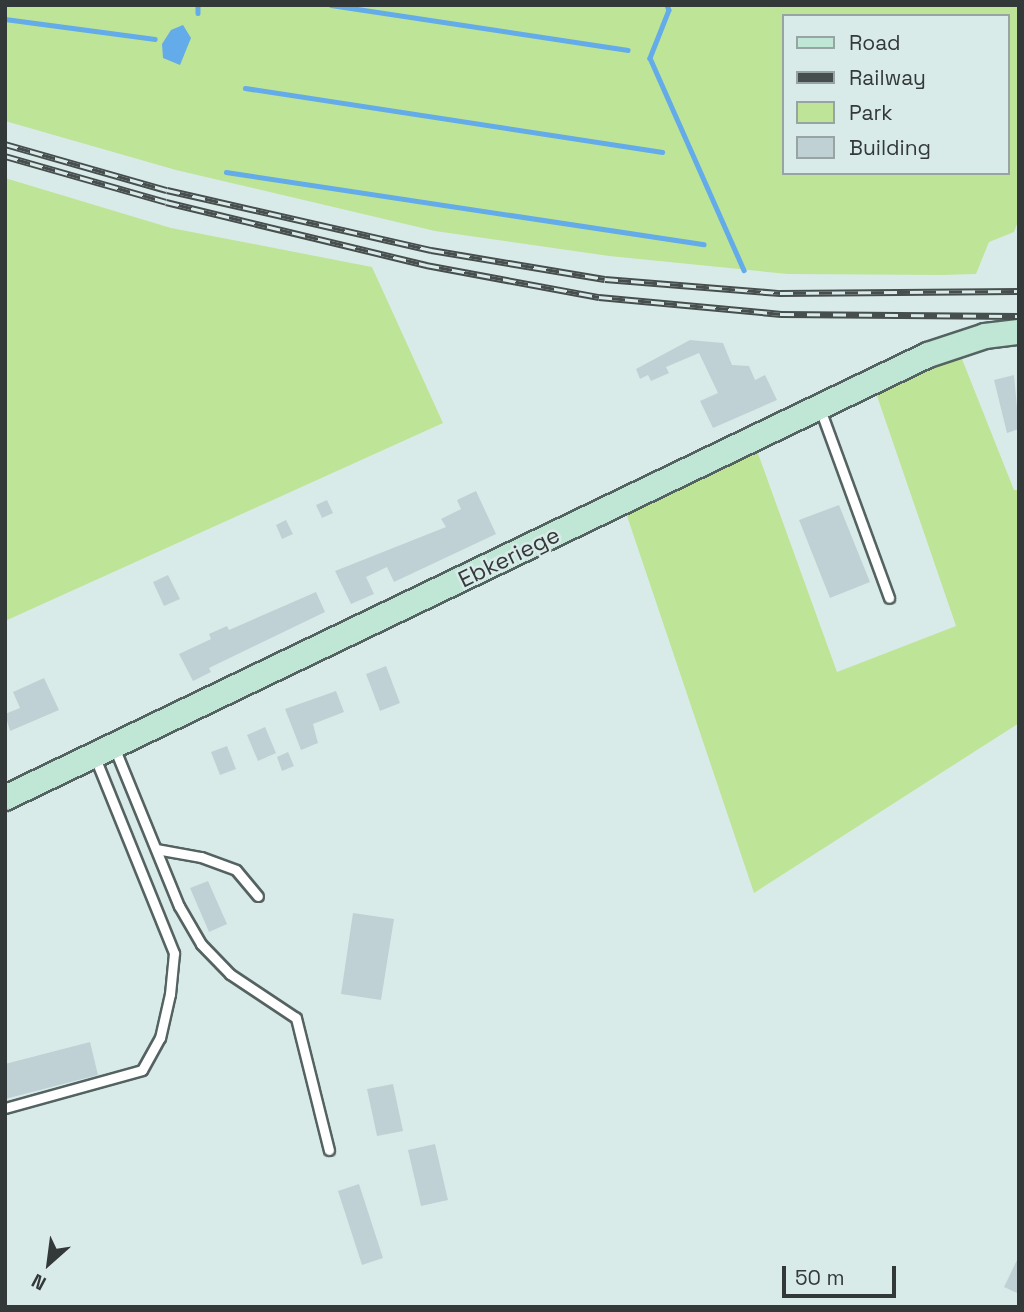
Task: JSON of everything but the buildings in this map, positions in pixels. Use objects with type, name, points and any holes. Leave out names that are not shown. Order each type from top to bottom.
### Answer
[{"type":"street","name":"Ebkeriege","points":[[5,798],[949,347],[1019,332]]},
{"type":"lane","points":[[819,408],[889,598]]},
{"type":"lane","points":[[104,750],[156,849],[179,906],[201,944],[230,974],[296,1018],[329,1150]]},
{"type":"lane","points":[[5,1108],[142,1070],[160,1038],[170,995],[174,953],[104,750]]},
{"type":"lane","points":[[156,849],[201,856],[236,870],[258,896]]},
{"type":"green space","points":[[5,5],[1019,5],[1019,219],[1014,232],[989,242],[976,274],[788,274],[609,256],[435,231],[176,170],[5,121]]},
{"type":"green space","points":[[5,178],[171,228],[372,267],[443,423],[5,621]]},
{"type":"green space","points":[[960,354],[1014,490],[1019,490],[1019,723],[754,893],[626,513],[756,448],[837,672],[956,626],[876,393]]},
{"type":"water","points":[[183,25],[191,38],[180,65],[163,58],[162,44],[171,30]]},
{"type":"waterway","points":[[198,5],[198,13]]},
{"type":"waterway","points":[[331,5],[628,50]]},
{"type":"waterway","points":[[667,5],[669,10],[650,58],[744,270]]},
{"type":"waterway","points":[[5,19],[155,39]]},
{"type":"waterway","points":[[245,88],[662,152]]},
{"type":"waterway","points":[[226,172],[704,244]]},
{"type":"railway","points":[[5,144],[167,190],[431,250],[605,279],[780,293],[1019,291]]},
{"type":"railway","points":[[5,156],[166,202],[426,265],[599,297],[781,314],[1019,316]]}]
